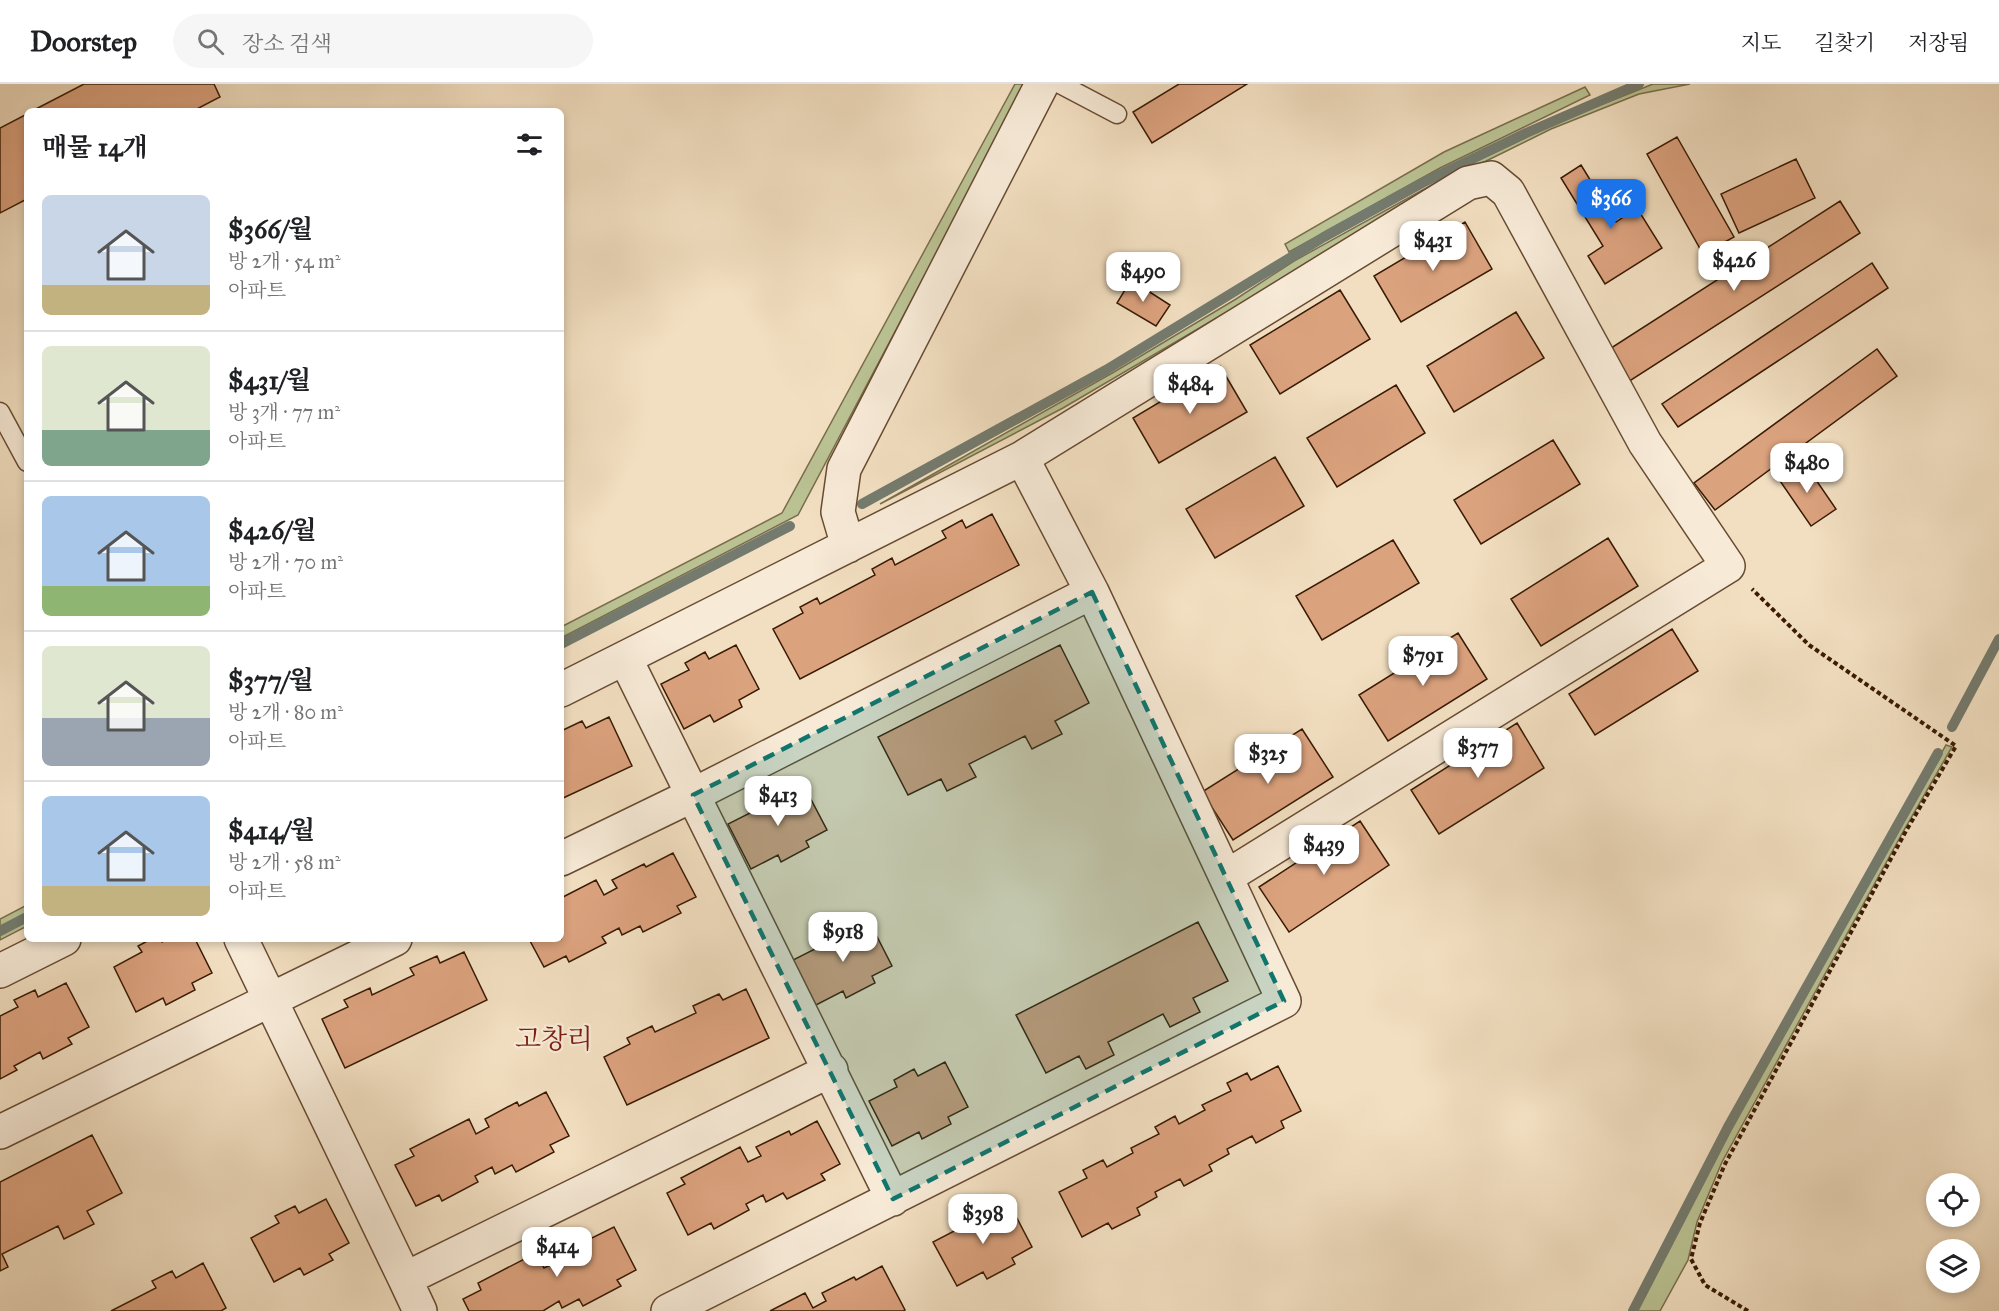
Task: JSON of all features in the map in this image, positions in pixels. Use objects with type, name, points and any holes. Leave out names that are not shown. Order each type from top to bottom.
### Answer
[{"type":"street","points":[[848,546],[838,512],[844,469],[1042,84]]},
{"type":"street","points":[[564,688],[1022,458],[1468,183],[1491,178],[1508,192],[1645,443],[1728,566],[1226,876]]},
{"type":"street","points":[[668,1311],[1284,1001],[1092,592],[1022,458]]},
{"type":"street","points":[[564,858],[693,795],[1092,592]]},
{"type":"street","points":[[625,658],[893,1199]]},
{"type":"street","points":[[0,971],[58,942]]},
{"type":"street","points":[[242,942],[420,1311]]},
{"type":"street","points":[[0,1132],[389,942]]},
{"type":"street","points":[[405,1280],[831,1070]]},
{"type":"lane","points":[[1060,84],[1117,114]]},
{"type":"lane","points":[[0,412],[24,456]]},
{"type":"path","points":[[1728,566],[1809,645],[1956,746],[1906,831],[1725,1164],[1700,1223],[1691,1259],[1705,1285],[1748,1311]]},
{"type":"highlighted area","points":[[1092,592],[1284,1001],[893,1199],[693,795]]},
{"type":"green space","points":[[1015,84],[1026,84],[798,515],[564,636],[564,625],[782,513]]},
{"type":"green space","points":[[1653,84],[1690,84],[1639,94],[1551,129],[1474,167],[1063,408],[880,504],[1114,372],[1236,299],[1294,261],[1466,166],[1563,120]]},
{"type":"green space","points":[[1585,87],[1590,95],[1440,168],[1289,252],[1285,244],[1444,152]]},
{"type":"green space","points":[[1946,745],[1952,747],[1722,1162],[1697,1222],[1688,1260],[1660,1311],[1636,1311],[1730,1128]]},
{"type":"green space","points":[[24,907],[24,928],[0,940],[0,919]]},
{"type":"building","points":[[84,84],[214,84],[220,97],[199,108],[38,108]]},
{"type":"building","points":[[1179,84],[1247,84],[1152,143],[1133,112]]},
{"type":"building","points":[[24,116],[24,201],[0,213],[0,128]]},
{"type":"building","points":[[1677,137],[1734,237],[1703,254],[1647,154]]},
{"type":"building","points":[[1796,159],[1815,198],[1739,233],[1721,194]]},
{"type":"building","points":[[1581,165],[1616,222],[1637,208],[1662,248],[1605,284],[1588,256],[1603,246],[1561,178]]},
{"type":"building","points":[[1840,201],[1860,233],[1628,382],[1608,350]]},
{"type":"building","points":[[1465,222],[1492,269],[1401,322],[1374,276]]},
{"type":"building","points":[[1872,263],[1888,288],[1678,427],[1662,404]]},
{"type":"building","points":[[1131,280],[1170,305],[1156,326],[1117,303]]},
{"type":"building","points":[[1340,290],[1370,339],[1280,394],[1250,345]]},
{"type":"building","points":[[1516,312],[1544,358],[1454,412],[1427,366]]},
{"type":"building","points":[[1877,349],[1897,376],[1715,510],[1694,483]]},
{"type":"building","points":[[1220,366],[1247,412],[1159,463],[1133,418]]},
{"type":"building","points":[[1396,385],[1425,433],[1337,487],[1307,438]]},
{"type":"building","points":[[1553,440],[1580,484],[1481,544],[1454,500]]},
{"type":"building","points":[[1275,457],[1304,506],[1215,558],[1186,509]]},
{"type":"building","points":[[1803,461],[1836,509],[1811,526],[1778,478]]},
{"type":"building","points":[[992,514],[1019,565],[800,679],[773,629],[803,613],[800,607],[817,598],[820,604],[875,575],[872,569],[892,558],[895,565],[946,538],[942,531],[962,520],[966,528]]},
{"type":"building","points":[[1608,538],[1638,586],[1541,646],[1511,599]]},
{"type":"building","points":[[1393,540],[1419,583],[1322,640],[1296,596]]},
{"type":"building","points":[[1672,629],[1698,671],[1595,735],[1569,694]]},
{"type":"building","points":[[1458,633],[1487,679],[1388,741],[1359,695]]},
{"type":"building","points":[[736,645],[759,689],[739,700],[742,707],[714,722],[710,715],[684,729],[661,684],[689,670],[685,663],[705,652],[709,659]]},
{"type":"building","points":[[1060,645],[1089,703],[1055,721],[1062,734],[1032,749],[1025,736],[969,764],[976,777],[947,791],[941,779],[908,795],[878,737]]},
{"type":"building","points":[[609,717],[632,766],[564,798],[564,730],[582,721],[586,728]]},
{"type":"building","points":[[1517,723],[1544,768],[1439,834],[1411,790]]},
{"type":"building","points":[[1302,729],[1333,777],[1233,840],[1202,792]]},
{"type":"building","points":[[804,786],[827,830],[806,841],[809,847],[781,862],[778,855],[751,869],[728,824],[756,810],[752,803],[772,793],[776,800]]},
{"type":"building","points":[[1360,821],[1389,865],[1289,932],[1259,887]]},
{"type":"building","points":[[673,853],[696,897],[677,906],[681,913],[643,932],[640,926],[622,935],[619,928],[602,937],[606,943],[569,962],[566,956],[544,967],[531,942],[564,942],[564,896],[596,880],[604,895],[617,888],[612,880],[644,864],[646,867]]},
{"type":"building","points":[[869,921],[892,966],[872,976],[875,983],[846,998],[843,991],[816,1005],[793,960],[821,946],[818,939],[838,928],[841,936]]},
{"type":"building","points":[[1198,922],[1228,981],[1193,998],[1200,1012],[1170,1027],[1163,1014],[1108,1042],[1114,1055],[1086,1069],[1079,1056],[1046,1073],[1016,1015]]},
{"type":"building","points":[[145,942],[196,942],[212,973],[192,983],[195,990],[166,1005],[163,998],[136,1012],[114,967],[142,952],[138,946]]},
{"type":"building","points":[[464,952],[487,1000],[345,1068],[322,1019],[348,1007],[344,1000],[370,988],[372,995],[414,975],[410,968],[437,956],[440,963]]},
{"type":"building","points":[[66,983],[89,1027],[68,1038],[72,1044],[43,1059],[40,1052],[14,1066],[17,1070],[0,1079],[0,1016],[18,1007],[14,1000],[35,990],[38,997]]},
{"type":"building","points":[[746,989],[769,1038],[627,1105],[604,1057],[630,1044],[627,1038],[652,1026],[655,1032],[696,1013],[693,1006],[719,994],[723,1000]]},
{"type":"building","points":[[945,1062],[968,1107],[948,1117],[951,1124],[922,1139],[919,1132],[892,1146],[869,1101],[897,1087],[894,1080],[914,1069],[918,1076]]},
{"type":"building","points":[[1278,1066],[1301,1111],[1281,1121],[1284,1128],[1256,1143],[1252,1136],[1227,1149],[1229,1154],[1209,1165],[1212,1171],[1184,1186],[1180,1179],[1155,1192],[1157,1197],[1137,1208],[1140,1215],[1112,1229],[1108,1223],[1082,1237],[1059,1192],[1087,1178],[1083,1170],[1103,1160],[1107,1167],[1133,1153],[1131,1148],[1159,1134],[1155,1127],[1175,1116],[1179,1124],[1205,1110],[1202,1105],[1231,1091],[1227,1083],[1247,1073],[1251,1080]]},
{"type":"building","points":[[546,1092],[569,1136],[550,1145],[554,1152],[516,1172],[512,1165],[495,1174],[492,1167],[475,1176],[478,1182],[442,1201],[439,1195],[416,1206],[395,1165],[414,1156],[410,1149],[469,1119],[476,1134],[489,1127],[485,1119],[517,1102],[519,1106]]},
{"type":"building","points":[[817,1121],[840,1164],[821,1174],[825,1180],[787,1199],[783,1193],[766,1202],[763,1195],[746,1204],[749,1210],[714,1229],[711,1223],[688,1235],[667,1193],[685,1184],[681,1178],[740,1147],[748,1162],[761,1156],[756,1147],[789,1131],[791,1135]]},
{"type":"building","points":[[92,1135],[122,1193],[87,1211],[94,1224],[64,1239],[58,1226],[2,1254],[8,1267],[0,1271],[0,1182]]},
{"type":"building","points":[[326,1199],[349,1243],[329,1254],[333,1260],[304,1275],[300,1268],[274,1282],[251,1238],[279,1223],[275,1216],[295,1206],[299,1213]]},
{"type":"building","points":[[1009,1203],[1032,1247],[1012,1258],[1015,1264],[987,1279],[983,1272],[957,1286],[933,1242],[962,1227],[958,1220],[978,1210],[982,1217]]},
{"type":"building","points":[[614,1227],[636,1270],[617,1280],[621,1286],[583,1306],[579,1299],[562,1308],[559,1301],[543,1311],[469,1311],[463,1299],[481,1290],[478,1283],[536,1253],[544,1268],[557,1262],[552,1253],[585,1237],[586,1241]]},
{"type":"building","points":[[203,1263],[226,1308],[221,1311],[111,1311],[156,1288],[152,1281],[172,1271],[176,1278]]},
{"type":"building","points":[[882,1266],[905,1310],[903,1311],[770,1311],[805,1293],[813,1308],[826,1301],[822,1293],[854,1277],[856,1280]]},
{"type":"waterway","points":[[862,504],[1106,370],[1324,237],[1422,183],[1526,133],[1639,84]]},
{"type":"waterway","points":[[564,642],[790,526]]},
{"type":"waterway","points":[[1952,727],[1999,639]]},
{"type":"waterway","points":[[1633,1311],[1728,1127],[1938,753]]},
{"type":"waterway","points":[[0,931],[24,919]]},
{"type":"district","name":"고창리","points":[[554,1038]]}]
